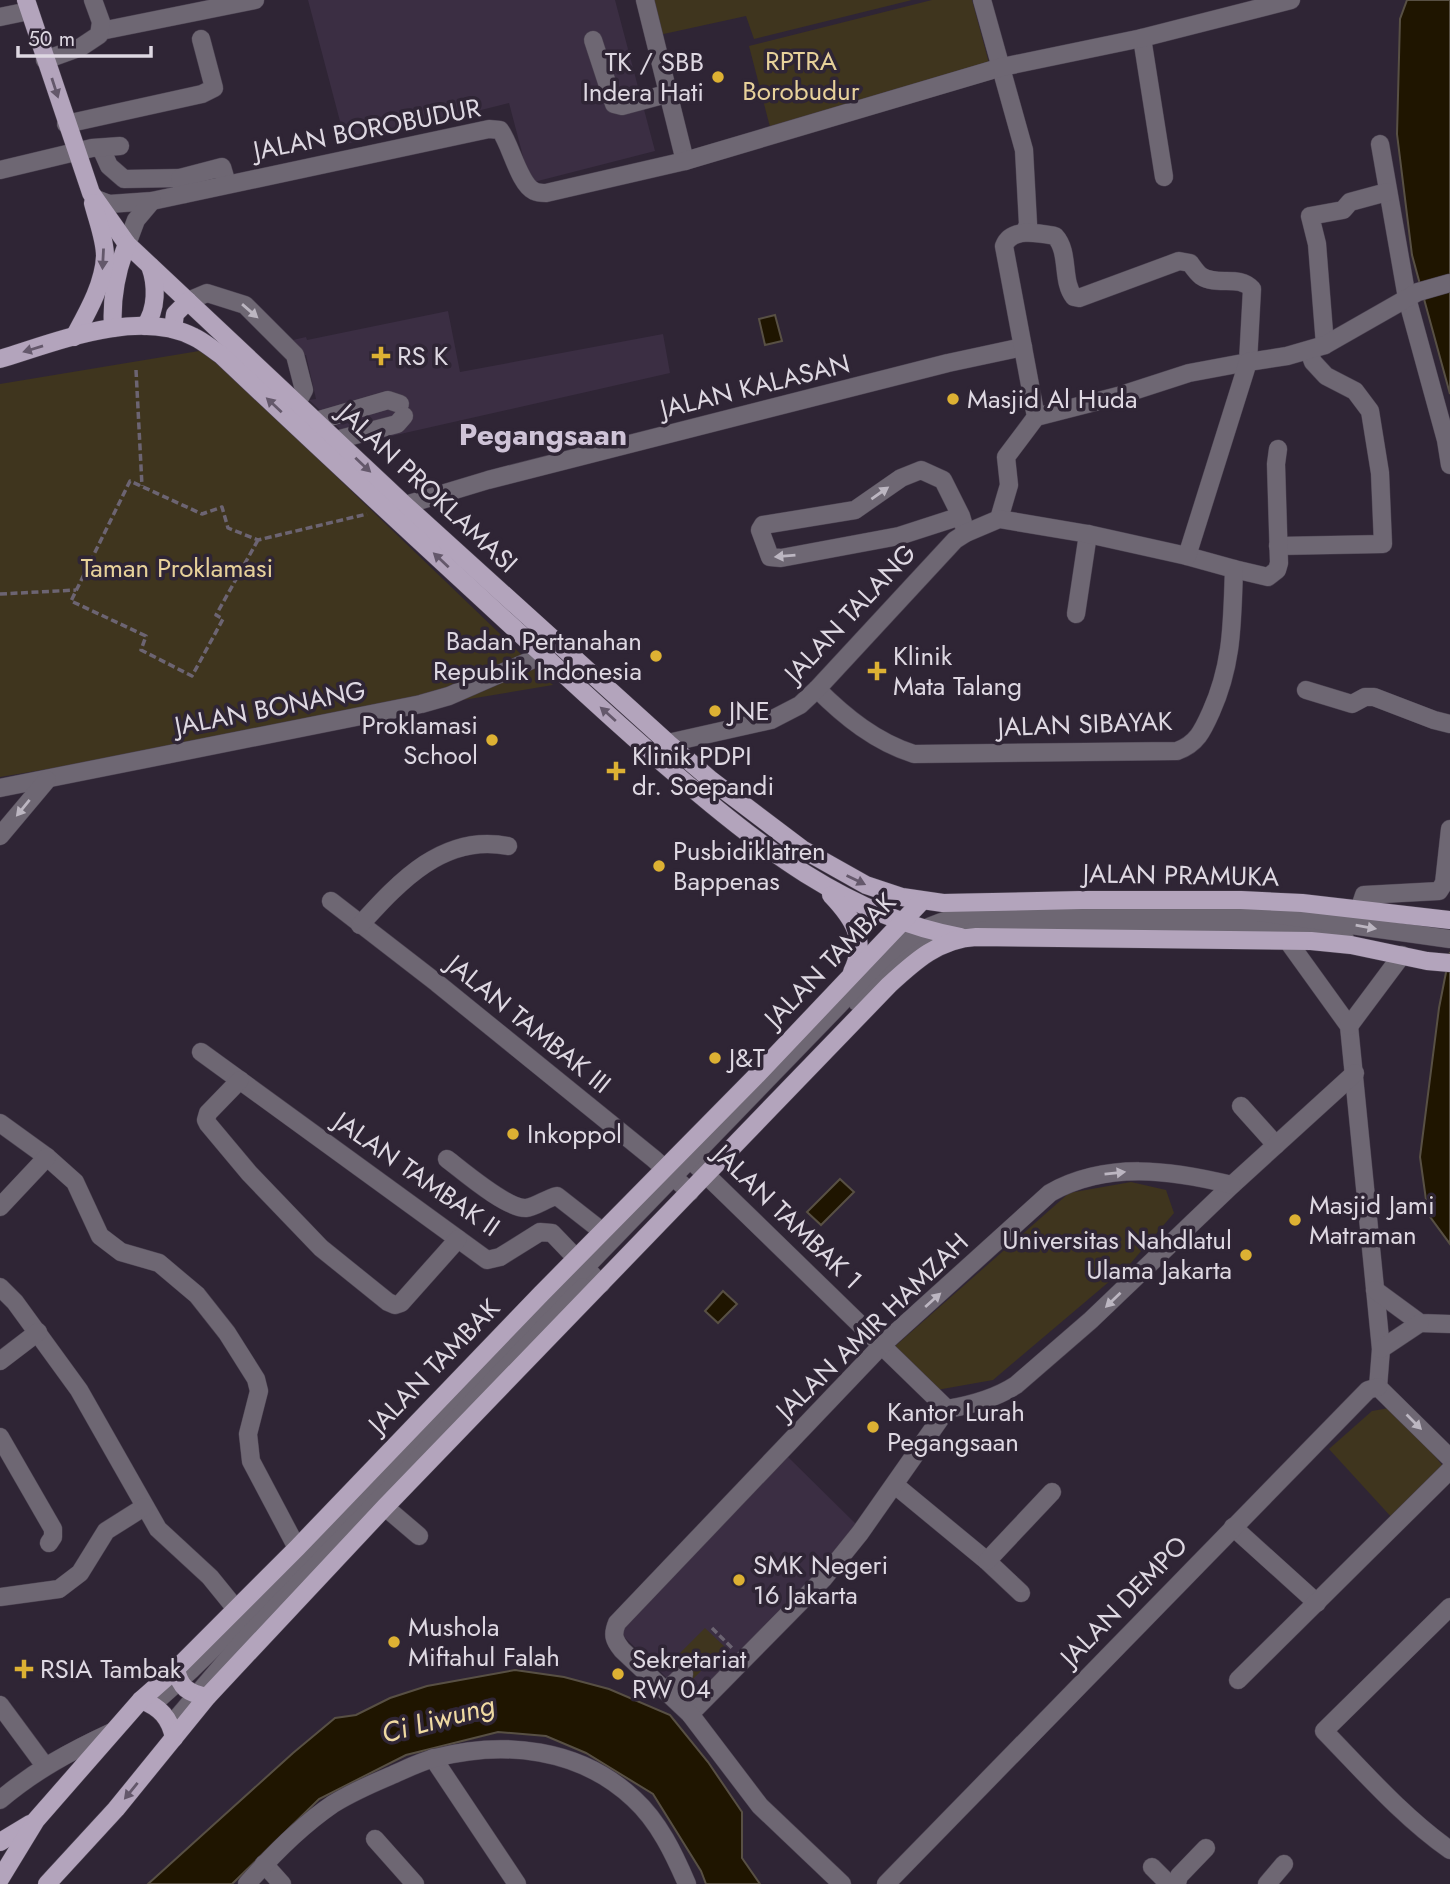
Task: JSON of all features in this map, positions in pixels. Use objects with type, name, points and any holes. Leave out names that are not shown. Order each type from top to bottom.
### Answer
[{"type":"main road","name":"JALAN PROKLAMASI","points":[[27,5],[66,124],[94,196],[127,244],[405,505],[667,743],[758,817],[818,859],[866,885],[922,901]]},
{"type":"main road","points":[[74,337],[103,269],[105,253],[94,196]]},
{"type":"main road","points":[[113,328],[116,277],[127,244]]},
{"type":"main road","points":[[145,326],[150,320],[155,297],[150,266]]},
{"type":"main road","points":[[173,329],[175,314],[188,301]]},
{"type":"main road","name":"JALAN PROKLAMASI","points":[[0,359],[113,328],[145,326],[173,329],[194,337],[221,355],[653,755],[754,839],[816,881],[856,903],[922,928],[965,938]]},
{"type":"main road","points":[[816,881],[843,907],[857,929],[859,953],[847,981]]},
{"type":"main road","name":"JALAN PRAMUKA","points":[[922,901],[1241,900],[1302,903],[1444,920]]},
{"type":"main road","name":"JALAN TAMBAK","points":[[47,1884],[116,1809],[202,1696],[385,1507],[589,1271],[694,1163],[847,981],[922,901]]},
{"type":"main road","points":[[965,938],[1287,940],[1338,943],[1427,961],[1450,962]]},
{"type":"main road","name":"JALAN TAMBAK","points":[[177,1675],[236,1609],[437,1400],[589,1271],[603,1232],[677,1181],[889,985],[930,951],[965,938]]},
{"type":"main road","points":[[177,1675],[186,1691],[202,1696]]},
{"type":"main road","points":[[0,1880],[36,1820],[111,1732],[146,1702],[173,1731]]},
{"type":"main road","points":[[0,1842],[36,1820]]},
{"type":"street","points":[[93,0],[101,22],[101,31]]},
{"type":"street","points":[[45,60],[90,42],[101,31],[255,0]]},
{"type":"street","points":[[645,0],[685,161]]},
{"type":"street","points":[[982,0],[1024,150],[1028,224],[1025,232]]},
{"type":"street","name":"JALAN BOROBUDUR","points":[[94,196],[109,204],[152,201],[182,186],[227,184],[489,129],[500,130],[507,140],[524,181],[533,191],[546,193],[685,161],[1002,66],[1142,38],[1291,0]]},
{"type":"street","points":[[0,17],[27,5]]},
{"type":"street","points":[[1142,38],[1164,177]]},
{"type":"street","points":[[66,124],[202,94],[214,88],[201,39]]},
{"type":"street","points":[[593,40],[614,104],[622,106],[670,93]]},
{"type":"street","points":[[1380,144],[1387,192],[1450,465]]},
{"type":"street","points":[[0,170],[76,152],[120,146]]},
{"type":"street","points":[[101,148],[109,166],[124,179],[182,186]]},
{"type":"street","points":[[1278,547],[1383,544],[1380,473],[1370,411],[1355,391],[1326,376],[1313,362],[1317,348],[1317,244],[1310,216],[1343,210],[1349,202],[1387,192]]},
{"type":"street","points":[[127,244],[136,220],[152,201]]},
{"type":"street","points":[[1036,417],[1003,245],[1025,232],[1055,236],[1059,239],[1070,290],[1074,297],[1079,298],[1179,261],[1190,263],[1200,276],[1211,281],[1241,281],[1247,284],[1252,289],[1248,362],[1187,556]]},
{"type":"street","points":[[1278,449],[1276,464],[1279,563],[1273,575],[1268,577],[1088,534],[999,519],[1009,485],[1006,457],[1036,417],[1118,396],[1189,373],[1317,348],[1412,295],[1450,283]]},
{"type":"street","points":[[188,301],[207,293],[245,304],[295,355],[304,390],[298,404]]},
{"type":"street","name":"JALAN KALASAN","points":[[405,505],[488,480],[948,363],[1023,347]]},
{"type":"street","points":[[316,421],[388,400],[402,410],[397,424],[336,440]]},
{"type":"street","points":[[921,470],[943,480],[964,524],[781,558],[770,556],[760,530],[763,525],[818,517],[855,510],[901,478],[921,470]]},
{"type":"street","points":[[818,517],[825,521],[831,530],[837,546]]},
{"type":"street","name":"JALAN TALANG","points":[[653,755],[667,743],[771,720],[800,705],[817,690],[937,559],[964,524],[999,519]]},
{"type":"street","points":[[1076,614],[1088,534]]},
{"type":"street","name":"JALAN SIBAYAK","points":[[817,690],[838,710],[887,745],[914,754],[1177,751],[1185,748],[1201,734],[1223,681],[1231,649],[1234,569]]},
{"type":"street","name":"JALAN BONANG","points":[[0,788],[421,704],[449,696],[543,655]]},
{"type":"street","points":[[1306,690],[1352,704],[1365,696],[1374,697],[1450,724]]},
{"type":"street","points":[[0,836],[47,780]]},
{"type":"street","points":[[1359,910],[1364,895],[1439,891],[1444,883],[1450,829]]},
{"type":"street","points":[[360,925],[389,893],[414,871],[440,854],[492,842],[508,845]]},
{"type":"street","name":"JALAN TAMBAK III","points":[[331,901],[437,983],[677,1181]]},
{"type":"street","points":[[694,1163],[879,961],[922,928],[965,915],[984,912],[1259,912],[1450,939]]},
{"type":"street","points":[[694,1163],[868,992],[916,948],[943,934],[965,928],[998,926],[1282,928],[1338,937],[1375,949]]},
{"type":"street","points":[[1287,940],[1349,1026],[1381,1349],[1378,1387],[1450,1458]]},
{"type":"street","points":[[1349,1026],[1402,955]]},
{"type":"street","name":"JALAN TAMBAK II","points":[[201,1052],[487,1260],[500,1257],[540,1233],[552,1233],[589,1271]]},
{"type":"street","points":[[690,1714],[822,1579],[895,1485],[947,1409],[993,1396],[1016,1385],[1091,1320],[1232,1185],[1355,1073]]},
{"type":"street","points":[[240,1080],[208,1113],[205,1120],[249,1173],[321,1248],[388,1301],[395,1305],[401,1303],[458,1239]]},
{"type":"street","points":[[1241,1107],[1276,1145]]},
{"type":"street","points":[[0,1123],[47,1157],[75,1182],[100,1236],[121,1252],[159,1263],[197,1295],[227,1333],[256,1379],[258,1391],[248,1434],[251,1461],[297,1548]]},
{"type":"street","points":[[0,1207],[47,1157]]},
{"type":"street","points":[[447,1159],[500,1199],[526,1208],[557,1196],[603,1232]]},
{"type":"street","name":"JALAN TAMBAK 1","points":[[694,1163],[947,1409]]},
{"type":"street","name":"JALAN AMIR HAMZAH","points":[[666,1692],[614,1640],[613,1632],[617,1623],[882,1345],[1050,1193],[1069,1182],[1088,1176],[1146,1170],[1185,1173],[1232,1185]]},
{"type":"street","points":[[146,1702],[283,1580],[589,1271]]},
{"type":"street","points":[[202,1696],[259,1623],[589,1271]]},
{"type":"street","points":[[0,1287],[38,1332],[104,1431],[144,1507],[169,1541],[210,1577],[236,1609]]},
{"type":"street","points":[[1376,1290],[1420,1323],[1450,1324]]},
{"type":"street","points":[[1381,1349],[1420,1323]]},
{"type":"street","points":[[0,1361],[38,1332]]},
{"type":"street","name":"JALAN DEMPO","points":[[886,1884],[1368,1390],[1378,1387]]},
{"type":"street","points":[[0,1437],[53,1529],[53,1537],[49,1542]]},
{"type":"street","points":[[1238,1680],[1450,1470]]},
{"type":"street","points":[[895,1485],[987,1561],[1021,1593]]},
{"type":"street","points":[[987,1561],[1052,1492]]},
{"type":"street","points":[[0,1597],[59,1589],[80,1573],[106,1531],[144,1507]]},
{"type":"street","points":[[385,1507],[419,1536]]},
{"type":"street","points":[[1233,1527],[1317,1603]]},
{"type":"street","points":[[1450,1607],[1324,1731],[1388,1797],[1433,1839],[1450,1850]]},
{"type":"street","points":[[684,1674],[666,1692],[690,1714],[760,1806],[842,1884]]},
{"type":"street","points":[[0,1705],[45,1766]]},
{"type":"street","points":[[0,1800],[67,1752],[111,1732]]},
{"type":"street","points":[[247,1884],[264,1864],[333,1804],[365,1787],[433,1758],[484,1749],[518,1748],[587,1765],[612,1780],[636,1800],[652,1819],[675,1856],[687,1884]]},
{"type":"street","points":[[433,1758],[517,1884]]},
{"type":"street","points":[[375,1839],[415,1884]]},
{"type":"street","points":[[1178,1884],[1179,1876],[1206,1848]]},
{"type":"street","points":[[264,1864],[282,1884]]},
{"type":"street","points":[[1267,1884],[1284,1864]]},
{"type":"street","points":[[1152,1867],[1169,1884]]},
{"type":"path","points":[[136,370],[142,485]]},
{"type":"path","points":[[258,540],[216,615],[223,619],[192,676],[141,650],[146,636],[71,601],[130,481],[202,514],[222,507],[228,528],[258,540],[386,510]]},
{"type":"path","points":[[0,594],[76,590]]},
{"type":"path","points":[[712,1628],[738,1654]]},
{"type":"shaded area","points":[[308,0],[615,0],[655,151],[530,183],[509,103],[346,144]]},
{"type":"shaded area","points":[[448,311],[460,372],[663,334],[670,373],[356,444],[309,400],[316,399],[306,355],[297,357],[293,340],[306,337],[307,340]]},
{"type":"shaded area","name":"SMK Negeri 16 Jakarta","points":[[788,1457],[860,1528],[691,1701],[618,1631]]},
{"type":"green space","points":[[650,0],[912,0],[754,39],[746,16],[659,35]]},
{"type":"green space","name":"RPTRA Borobudur","points":[[932,0],[972,0],[989,63],[770,127],[749,46]]},
{"type":"green space","name":"Taman Proklamasi","points":[[205,350],[553,685],[0,777],[0,384]]},
{"type":"green space","points":[[1131,1182],[1166,1190],[1174,1213],[1130,1264],[993,1380],[931,1391],[893,1348],[1069,1193]]},
{"type":"green space","points":[[1389,1408],[1397,1411],[1443,1466],[1394,1520],[1329,1449],[1372,1411]]},
{"type":"green space","points":[[705,1628],[725,1647],[692,1680],[672,1661]]},
{"type":"water","points":[[1407,0],[1450,0],[1450,394],[1412,255],[1397,134],[1400,19]]},
{"type":"water","points":[[775,315],[782,341],[765,345],[759,319]]},
{"type":"water","points":[[1450,952],[1450,1244],[1428,1214],[1420,1157],[1439,1008]]},
{"type":"water","points":[[840,1179],[854,1192],[821,1225],[807,1212]]},
{"type":"water","points":[[723,1291],[737,1304],[718,1323],[705,1311]]},
{"type":"water","name":"Ci Liwung","points":[[515,1670],[564,1677],[609,1689],[670,1715],[708,1762],[742,1812],[742,1858],[760,1884],[706,1884],[701,1871],[653,1794],[586,1753],[546,1736],[498,1732],[406,1755],[319,1799],[232,1884],[148,1884],[335,1718],[356,1715],[390,1698],[427,1686]]},
{"type":"place","name":"TK / SBB Indera Hati","points":[[718,77]]},
{"type":"place","name":"RS K","points":[[381,356]]},
{"type":"place","name":"Masjid Al Huda","points":[[953,399]]},
{"type":"place","name":"Badan Pertanahan Republik Indonesia","points":[[656,656]]},
{"type":"place","name":"Klinik Mata Talang","points":[[877,671]]},
{"type":"place","name":"JNE","points":[[715,711]]},
{"type":"place","name":"Proklamasi School","points":[[492,740]]},
{"type":"place","name":"Klinik PDPI dr. Soepandi","points":[[616,771]]},
{"type":"place","name":"Pusbidiklatren Bappenas","points":[[659,866]]},
{"type":"place","name":"J&T","points":[[715,1058]]},
{"type":"place","name":"Inkoppol","points":[[513,1134]]},
{"type":"place","name":"Masjid Jami Matraman","points":[[1295,1220]]},
{"type":"place","name":"Universitas Nahdlatul Ulama Jakarta","points":[[1246,1255]]},
{"type":"place","name":"Kantor Lurah Pegangsaan","points":[[873,1427]]},
{"type":"place","name":"SMK Negeri 16 Jakarta","points":[[739,1580]]},
{"type":"place","name":"Mushola Miftahul Falah","points":[[394,1642]]},
{"type":"place","name":"RSIA Tambak","points":[[24,1669]]},
{"type":"place","name":"Sekretariat RW 04","points":[[618,1674]]},
{"type":"district","name":"Pegangsaan","points":[[543,434]]}]
